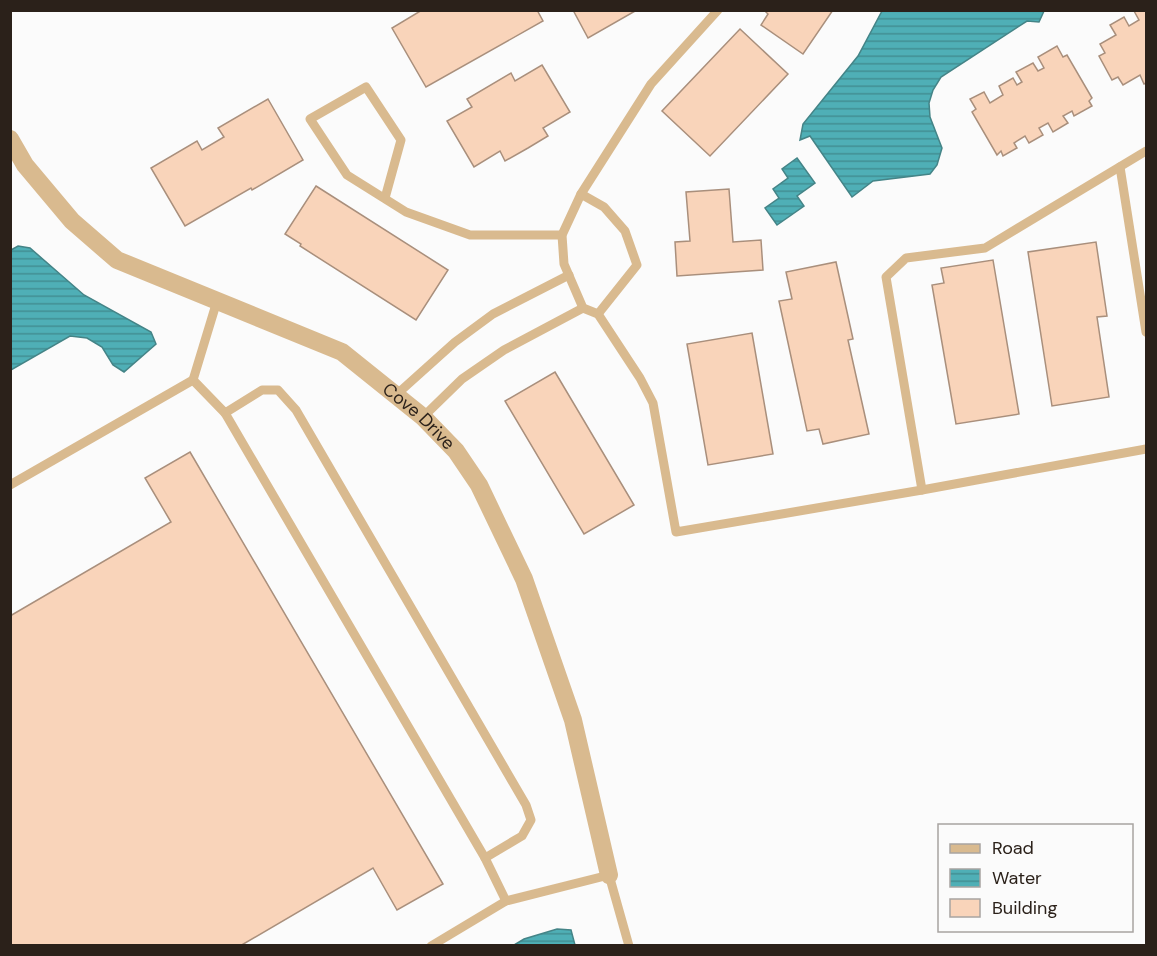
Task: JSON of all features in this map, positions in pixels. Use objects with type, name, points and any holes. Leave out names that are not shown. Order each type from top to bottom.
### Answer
[{"type":"street","name":"Cove Drive","points":[[10,139],[25,165],[72,221],[117,260],[342,352],[423,417],[456,451],[479,485],[524,579],[573,720],[609,875]]},
{"type":"lane","points":[[718,10],[651,84],[581,195],[562,235],[564,264],[583,308],[598,314],[640,378],[653,403],[676,532],[1146,449]]},
{"type":"lane","points":[[385,198],[401,140],[366,87],[310,119],[347,175],[406,212],[470,235],[562,235]]},
{"type":"lane","points":[[922,490],[886,277],[906,258],[985,248],[1146,151]]},
{"type":"lane","points":[[1120,167],[1146,332]]},
{"type":"lane","points":[[581,195],[604,207],[625,231],[637,265],[598,314]]},
{"type":"lane","points":[[396,395],[455,342],[493,314],[569,275]]},
{"type":"lane","points":[[10,485],[193,380],[217,301]]},
{"type":"lane","points":[[423,417],[462,379],[504,350],[583,308]]},
{"type":"lane","points":[[193,380],[225,413],[484,858],[506,902]]},
{"type":"lane","points":[[225,413],[262,390],[278,390],[296,410],[526,805],[531,820],[522,836],[484,858]]},
{"type":"lane","points":[[431,945],[506,902],[609,875],[629,945]]},
{"type":"water","points":[[882,11],[1044,11],[1039,22],[1027,21],[941,77],[933,90],[929,103],[930,117],[942,148],[937,165],[930,174],[873,181],[852,197],[810,136],[800,140],[803,124],[858,56]]},
{"type":"water","points":[[797,158],[815,183],[797,196],[804,206],[777,225],[765,208],[779,198],[773,189],[788,178],[782,169]]},
{"type":"water","points":[[18,246],[30,248],[84,295],[151,332],[156,344],[124,372],[113,365],[102,347],[87,338],[70,336],[11,370],[11,250]]},
{"type":"water","points":[[557,929],[571,930],[575,945],[514,945],[524,939]]},
{"type":"building","points":[[422,10],[537,10],[543,21],[426,87],[392,28]]},
{"type":"building","points":[[573,10],[637,10],[588,38]]},
{"type":"building","points":[[764,10],[833,10],[803,54],[761,25],[768,14]]},
{"type":"building","points":[[1135,10],[1146,10],[1146,83],[1144,84],[1140,75],[1123,85],[1118,77],[1112,80],[1099,56],[1105,53],[1100,44],[1116,35],[1110,25],[1124,17],[1129,26],[1139,20]]},
{"type":"building","points":[[740,29],[788,74],[710,156],[662,111]]},
{"type":"building","points":[[1057,46],[1063,57],[1067,55],[1092,98],[1089,101],[1092,106],[1074,116],[1072,111],[1063,116],[1068,123],[1053,132],[1048,123],[1039,128],[1043,135],[1029,143],[1025,136],[1014,143],[1017,148],[1003,156],[1001,151],[997,155],[972,112],[976,109],[970,99],[984,92],[990,103],[1003,95],[999,86],[1013,78],[1017,85],[1022,82],[1016,72],[1033,63],[1038,71],[1044,68],[1038,57]]},
{"type":"building","points":[[542,65],[570,112],[543,128],[548,136],[528,148],[505,161],[500,151],[474,167],[447,121],[472,107],[467,99],[511,73],[515,81]]},
{"type":"building","points":[[268,99],[303,160],[185,226],[151,168],[197,141],[202,150],[224,137],[218,128]]},
{"type":"building","points":[[316,186],[448,270],[416,320],[285,234]]},
{"type":"building","points":[[729,189],[733,242],[761,240],[763,270],[677,276],[675,242],[690,241],[686,192]]},
{"type":"building","points":[[1096,242],[1107,316],[1097,317],[1109,397],[1052,406],[1028,252]]},
{"type":"building","points":[[993,260],[1019,414],[956,424],[932,285],[944,283],[941,268]]},
{"type":"building","points":[[836,262],[853,339],[848,340],[869,434],[823,444],[819,429],[807,431],[779,301],[792,299],[786,272]]},
{"type":"building","points":[[752,333],[773,454],[708,465],[687,344]]},
{"type":"building","points":[[555,372],[634,505],[584,534],[505,401]]},
{"type":"building","points":[[190,452],[443,884],[397,910],[373,868],[240,946],[10,946],[10,616],[171,522],[145,478]]}]
